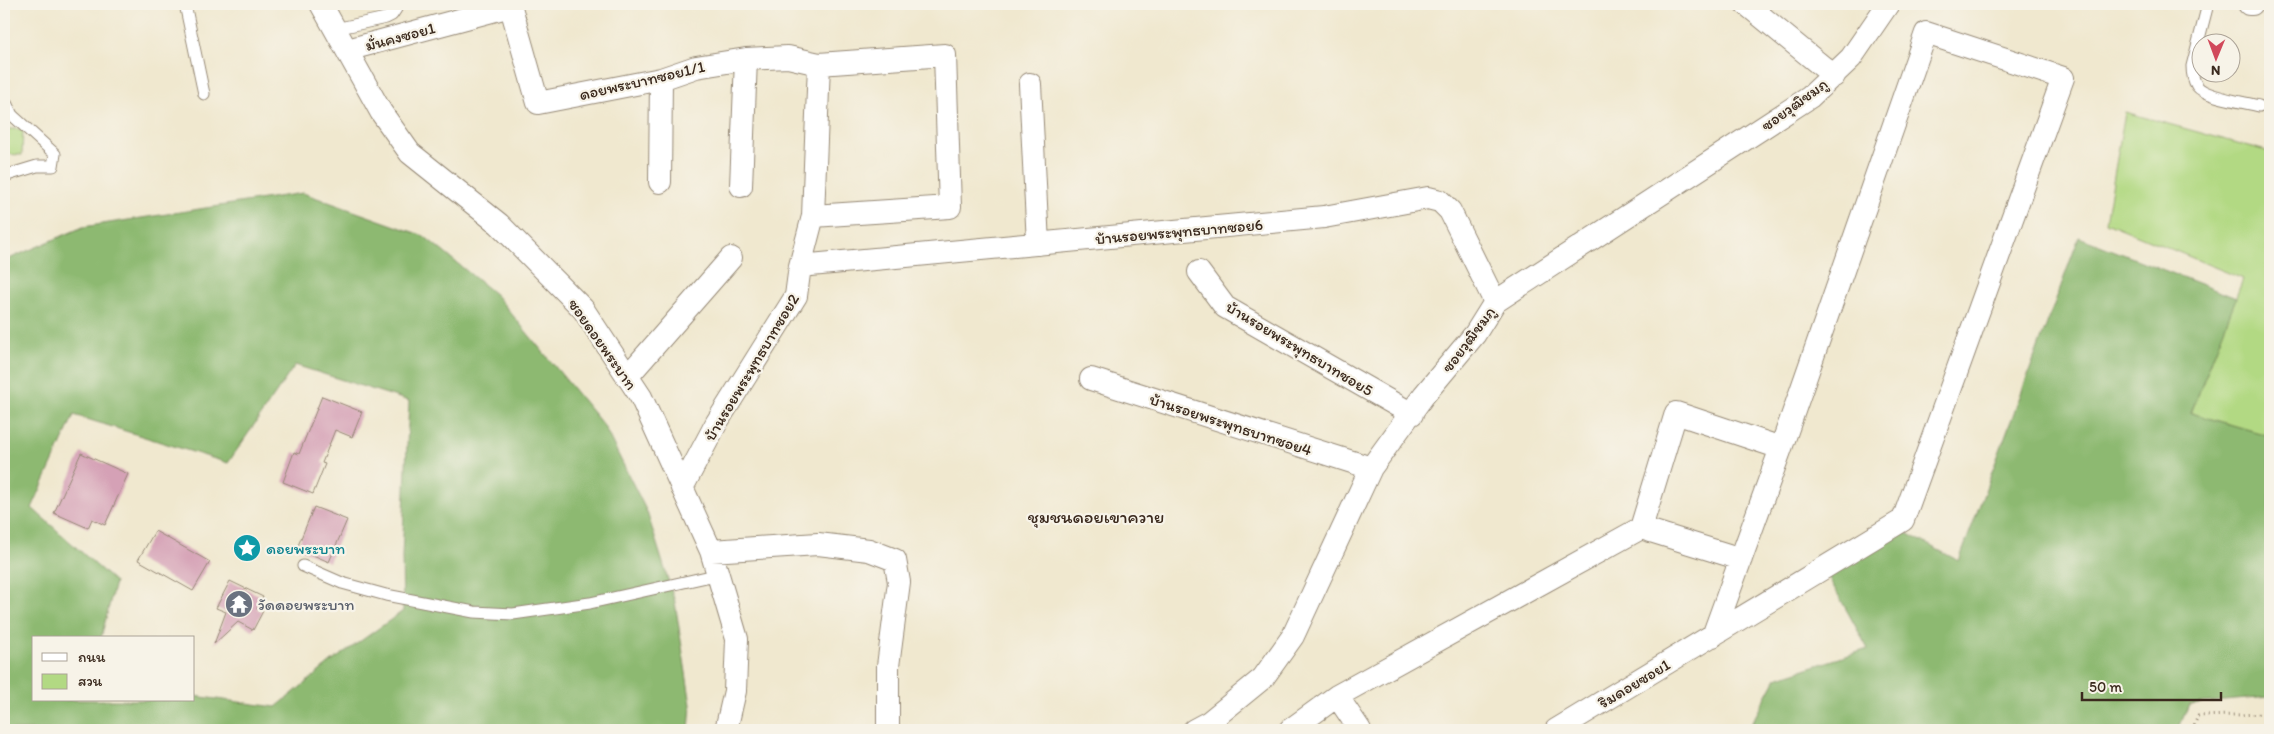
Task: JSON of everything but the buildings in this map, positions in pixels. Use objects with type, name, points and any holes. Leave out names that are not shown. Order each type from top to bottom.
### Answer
[{"type":"street","name":"ซอยดอยพระบาท","points":[[321,4],[381,112],[410,154],[499,224],[583,309],[641,398],[711,551],[720,574],[737,639],[735,691],[726,730]]},
{"type":"street","points":[[1746,4],[1834,76]]},
{"type":"street","name":"ซอยวุฒิชมภู","points":[[1194,730],[1209,722],[1263,678],[1293,636],[1371,468],[1424,396],[1475,334],[1495,302],[1810,97],[1851,58],[1888,4]]},
{"type":"street","name":"มั่นคงซอย1","points":[[347,50],[510,5]]},
{"type":"street","name":"ดอยพระบาทซอย1/1","points":[[510,5],[538,103],[661,79],[696,67],[746,59],[788,58],[819,64],[945,55],[950,207],[813,216]]},
{"type":"street","name":"ริมดอยซอย1","points":[[1556,730],[1903,520],[2063,78],[1926,33],[1781,448]]},
{"type":"street","points":[[741,186],[746,59]]},
{"type":"street","name":"บ้านรอยพระพุทธบาทซอย2","points":[[682,488],[717,422],[796,296],[800,266],[813,216],[819,64]]},
{"type":"street","points":[[660,182],[661,79]]},
{"type":"street","points":[[1030,84],[1038,244]]},
{"type":"street","name":"บ้านรอยพระพุทธบาทซอย6","points":[[800,266],[1324,217],[1428,198],[1440,201],[1450,211],[1495,302]]},
{"type":"street","points":[[627,377],[732,258]]},
{"type":"street","name":"บ้านรอยพระพุทธบาทซอย5","points":[[1199,272],[1225,307],[1412,414]]},
{"type":"street","name":"บ้านรอยพระพุทธบาทซอย4","points":[[1091,379],[1371,468]]},
{"type":"street","points":[[1290,730],[1337,696],[1641,528],[1676,413],[1781,448],[1713,636]]},
{"type":"street","points":[[1641,528],[1741,559]]},
{"type":"street","points":[[711,551],[818,544],[869,550],[895,560],[899,582],[888,666],[888,730]]},
{"type":"street","points":[[1337,696],[1360,730]]},
{"type":"lane","points":[[185,4],[204,94]]},
{"type":"lane","points":[[335,29],[386,18],[392,15],[396,9],[395,4]]},
{"type":"lane","points":[[2208,4],[2192,66],[2197,87],[2207,93],[2258,106]]},
{"type":"lane","points":[[4,99],[12,115],[55,154],[53,166],[37,166],[4,176]]},
{"type":"lane","points":[[303,566],[342,583],[386,595],[474,612],[513,614],[590,603],[720,574]]},
{"type":"path","points":[[2192,730],[2198,716],[2270,714]]},
{"type":"green space","points":[[2125,112],[2270,152],[2270,436],[2191,413],[2243,279],[2106,222]]},
{"type":"green space","points":[[4,129],[23,129],[22,155],[4,154]]},
{"type":"green space","points":[[303,193],[424,236],[496,295],[604,426],[647,512],[675,602],[691,705],[689,730],[4,730],[4,261],[83,227]],"holes":[[[295,365],[409,401],[402,557],[403,611],[331,662],[276,707],[195,696],[195,702],[32,702],[32,636],[102,636],[115,582],[32,508],[74,415],[228,463]]]},
{"type":"green space","points":[[2079,237],[2236,298],[2191,413],[2270,436],[2270,697],[2189,704],[2178,730],[1748,730],[1776,678],[1868,649],[1824,569],[1893,526],[1959,561]]},
{"type":"place","name":"ดอยพระบาท","points":[[247,548]]},
{"type":"place","name":"วัดดอยพระบาท","points":[[239,604]]},
{"type":"district","name":"ชุมชนดอยเขาควาย","points":[[1096,517]]}]
